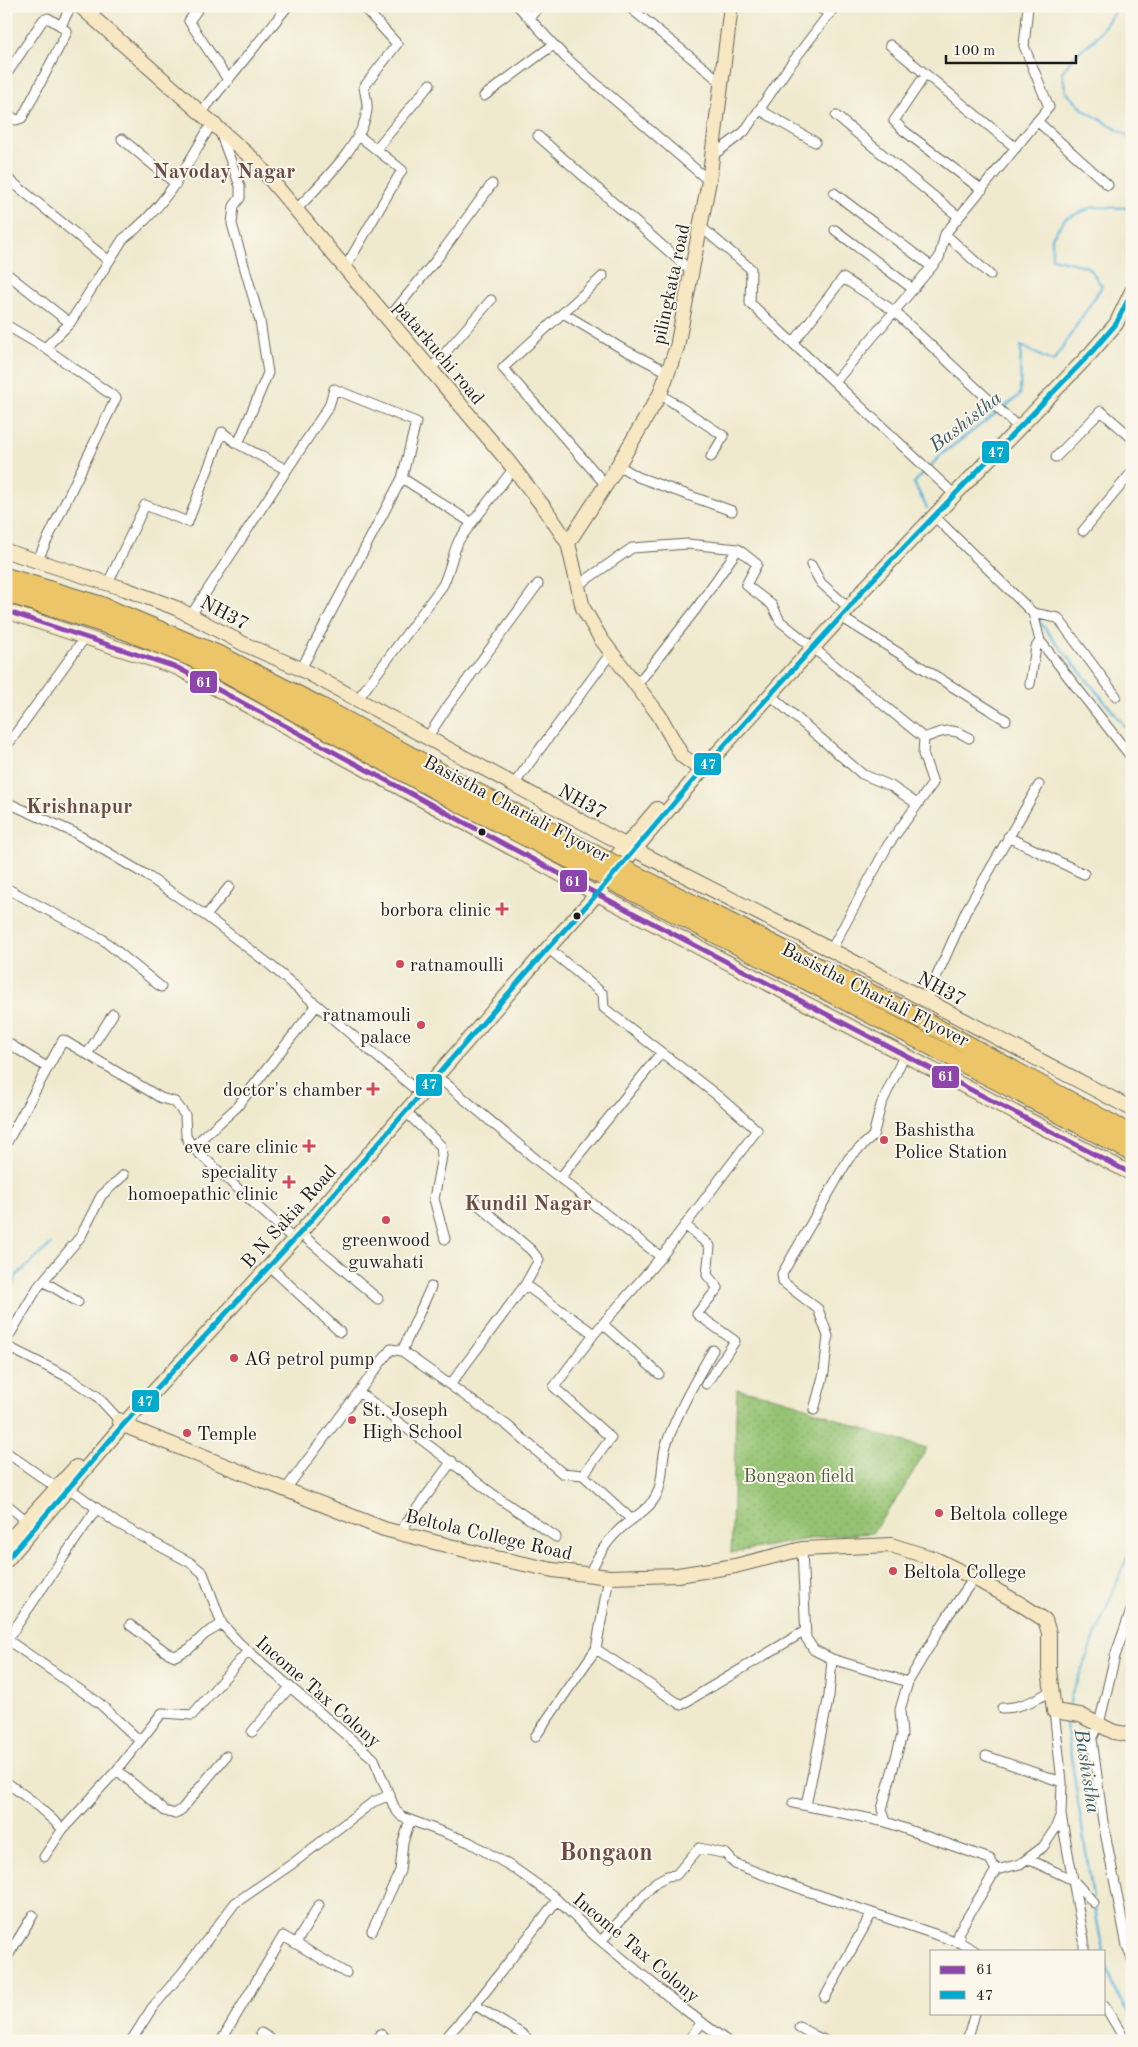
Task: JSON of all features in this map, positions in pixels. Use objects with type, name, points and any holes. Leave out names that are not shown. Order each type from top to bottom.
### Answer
[{"type":"highway","name":"Basistha Chariali Flyover","points":[[6,577],[99,605],[220,656],[306,699],[585,849],[917,1018],[1132,1134]]},
{"type":"highway","name":"Basistha Chariali Flyover","points":[[6,593],[124,630],[191,657],[535,842],[821,988],[1132,1152]]},
{"type":"street","points":[[61,26],[71,6]]},
{"type":"street","name":"patarkuchi road","points":[[80,6],[95,11],[201,113],[254,160],[514,468],[568,543],[583,608],[601,639],[659,716],[682,756],[699,768]]},
{"type":"street","points":[[200,6],[189,21],[228,80]]},
{"type":"street","points":[[201,113],[288,6]]},
{"type":"street","points":[[518,6],[565,57],[709,180]]},
{"type":"street","points":[[529,18],[540,6]]},
{"type":"street","points":[[628,6],[721,82]]},
{"type":"street","name":"pilingkata road","points":[[568,543],[606,485],[660,394],[678,347],[709,180],[731,6]]},
{"type":"street","points":[[817,6],[830,14]]},
{"type":"street","points":[[712,156],[744,132],[836,6]]},
{"type":"street","points":[[835,382],[932,267],[939,258],[945,234],[1049,107],[1024,46],[1028,6]]},
{"type":"street","points":[[296,210],[338,165],[358,135],[368,109],[364,87],[397,44],[368,12]]},
{"type":"street","points":[[6,75],[43,20],[48,18],[67,32],[22,118],[16,120],[6,113]]},
{"type":"street","points":[[484,96],[553,44]]},
{"type":"street","points":[[890,45],[1016,148]]},
{"type":"street","points":[[921,81],[894,121],[903,130],[982,190]]},
{"type":"street","points":[[376,149],[430,84]]},
{"type":"street","points":[[760,110],[815,142]]},
{"type":"street","points":[[836,116],[959,217]]},
{"type":"street","points":[[1037,121],[1108,185]]},
{"type":"street","points":[[45,348],[70,323],[123,239],[156,210],[216,126]]},
{"type":"street","points":[[216,126],[240,186],[240,198],[234,206],[232,224],[260,322],[268,373],[238,444]]},
{"type":"street","points":[[345,268],[402,170],[358,135]]},
{"type":"street","points":[[538,136],[691,271]]},
{"type":"street","points":[[122,139],[176,184]]},
{"type":"street","points":[[6,177],[108,261]]},
{"type":"street","points":[[388,319],[436,260],[492,184]]},
{"type":"street","points":[[834,194],[932,267]]},
{"type":"street","points":[[701,227],[751,270],[750,303],[955,495]]},
{"type":"street","points":[[835,230],[913,289]]},
{"type":"street","points":[[945,234],[990,274]]},
{"type":"street","points":[[6,272],[70,323]]},
{"type":"street","points":[[603,276],[503,368],[606,485]]},
{"type":"street","points":[[793,343],[844,278],[894,312],[1019,428]]},
{"type":"street","points":[[593,892],[699,768],[810,645],[1090,354],[1116,324],[1132,291]]},
{"type":"street","points":[[431,369],[491,300]]},
{"type":"street","points":[[563,313],[621,348],[668,372]]},
{"type":"street","points":[[6,325],[45,348],[116,398],[37,561]]},
{"type":"street","points":[[191,614],[329,406],[334,389],[416,422],[402,478],[301,669]]},
{"type":"street","points":[[660,394],[724,436],[711,457]]},
{"type":"street","points":[[1056,457],[1101,411],[1132,438]]},
{"type":"street","points":[[108,583],[145,506],[188,522],[222,432],[238,444],[287,470]]},
{"type":"street","points":[[618,465],[638,477],[732,511]]},
{"type":"street","points":[[357,700],[443,585],[451,568],[453,552],[459,540],[514,468]]},
{"type":"street","points":[[1083,531],[1132,472]]},
{"type":"street","points":[[402,478],[472,523]]},
{"type":"street","points":[[934,516],[1032,613],[1040,641],[1132,758]]},
{"type":"street","points":[[577,586],[632,548],[688,544],[738,549],[757,564],[746,585],[772,605],[780,621],[924,738]]},
{"type":"street","points":[[636,686],[696,609],[738,549]]},
{"type":"street","name":"NH37","points":[[6,551],[108,583],[191,614],[246,645],[301,669],[630,847],[832,950],[1132,1109]]},
{"type":"street","points":[[810,565],[821,583],[845,609],[1006,720]]},
{"type":"street","points":[[427,738],[448,706],[538,584]]},
{"type":"street","points":[[6,611],[178,668],[593,892],[1132,1174]]},
{"type":"street","points":[[1032,613],[1058,618],[1116,696]]},
{"type":"street","points":[[6,747],[86,636]]},
{"type":"street","points":[[1030,684],[1036,647],[1040,641]]},
{"type":"street","points":[[699,768],[770,695],[810,645]]},
{"type":"street","points":[[514,784],[611,653]]},
{"type":"street","points":[[770,695],[862,774],[891,786],[917,804]]},
{"type":"street","points":[[924,738],[950,730],[958,730],[969,738]]},
{"type":"street","points":[[832,950],[888,845],[933,783],[923,754],[924,738]]},
{"type":"street","points":[[926,1000],[966,911],[1039,785]]},
{"type":"street","points":[[6,802],[75,833],[146,875],[206,916],[270,964],[415,1090]]},
{"type":"street","points":[[1008,837],[1084,874]]},
{"type":"street","points":[[206,916],[229,887]]},
{"type":"street","points":[[6,888],[102,939],[161,987]]},
{"type":"street","name":"B N Sakia Road","points":[[6,1544],[63,1486],[406,1112],[548,948],[593,892]]},
{"type":"street","name":"B N Sakia Road","points":[[121,1422],[269,1266],[415,1090],[593,892]]},
{"type":"street","points":[[548,948],[603,994],[604,1008],[718,1096],[757,1130],[661,1257],[594,1334],[554,1387],[610,1438],[583,1476]]},
{"type":"street","points":[[192,1148],[236,1108],[317,1004]]},
{"type":"street","points":[[87,1054],[113,1014]]},
{"type":"street","points":[[6,1144],[63,1040],[161,1098],[176,1102],[185,1115],[186,1136],[192,1148],[294,1234],[378,1298]]},
{"type":"street","points":[[6,1042],[48,1068]]},
{"type":"street","points":[[560,1178],[661,1053]]},
{"type":"street","points":[[814,1410],[824,1373],[828,1336],[818,1309],[783,1282],[782,1274],[849,1158],[873,1136],[881,1105],[905,1054]]},
{"type":"street","points":[[444,1082],[560,1178],[661,1257]]},
{"type":"street","points":[[406,1112],[441,1146],[442,1156],[434,1199],[445,1239]]},
{"type":"street","points":[[6,1341],[17,1320],[43,1281],[81,1236],[101,1196],[124,1176]]},
{"type":"street","points":[[450,1385],[525,1285],[539,1260],[531,1250],[474,1201]]},
{"type":"street","points":[[685,1225],[710,1246],[708,1275],[718,1288],[696,1314],[736,1341],[706,1384]]},
{"type":"street","points":[[269,1266],[340,1332]]},
{"type":"street","points":[[43,1281],[78,1302]]},
{"type":"street","points":[[525,1285],[594,1334]]},
{"type":"street","points":[[402,1351],[431,1287]]},
{"type":"street","points":[[603,1324],[660,1374]]},
{"type":"street","points":[[6,1346],[66,1376],[97,1396],[121,1422]]},
{"type":"street","points":[[285,1490],[391,1349],[402,1351],[508,1426],[562,1473],[583,1476],[631,1520]]},
{"type":"street","points":[[589,1574],[599,1553],[617,1531],[651,1505],[658,1493],[665,1448],[676,1418],[713,1350]]},
{"type":"street","points":[[359,1392],[494,1495],[556,1537]]},
{"type":"street","name":"Beltola College Road","points":[[121,1422],[384,1529],[496,1558],[553,1570],[608,1577],[678,1575],[735,1566],[802,1549],[891,1545],[935,1560],[974,1578],[1045,1620],[1050,1633],[1049,1669],[1058,1711]]},
{"type":"street","name":"Income Tax Colony","points":[[6,1452],[63,1486],[117,1523],[190,1564],[203,1574],[222,1624],[248,1651],[374,1759],[395,1809],[402,1818],[469,1842],[512,1867],[557,1900],[601,1941],[727,2041]]},
{"type":"street","points":[[399,1533],[452,1462]]},
{"type":"street","name":"B N Sakia Road","points":[[6,1561],[63,1486]]},
{"type":"street","points":[[6,1504],[28,1521]]},
{"type":"street","points":[[97,1508],[6,1639],[99,1703],[140,1741]]},
{"type":"street","points":[[802,1549],[806,1638],[814,1650],[832,1659],[908,1682]]},
{"type":"street","points":[[535,1737],[596,1649],[608,1577]]},
{"type":"street","points":[[886,1822],[882,1808],[902,1735],[900,1710],[908,1682],[947,1617],[974,1578]]},
{"type":"street","points":[[1132,1608],[1129,1624],[1115,1656],[1099,1724],[1092,1739],[1103,1822],[1127,1946],[1132,1959]]},
{"type":"street","points":[[130,1625],[166,1652],[175,1656],[189,1649],[205,1634],[222,1624]]},
{"type":"street","points":[[596,1649],[681,1705],[806,1631]]},
{"type":"street","points":[[44,1857],[63,1829],[117,1770],[162,1713],[192,1715],[248,1651]]},
{"type":"street","points":[[806,1805],[829,1696],[832,1659]]},
{"type":"street","points":[[252,1732],[290,1687]]},
{"type":"street","points":[[1002,1708],[1010,1708],[1030,1702],[1052,1690]]},
{"type":"street","points":[[1084,1950],[1084,1940],[1061,1814],[1062,1782],[1058,1711],[1080,1715],[1114,1732],[1132,1735]]},
{"type":"street","points":[[117,1770],[165,1811],[175,1814],[182,1809],[226,1756]]},
{"type":"street","points":[[986,1756],[1062,1782]]},
{"type":"street","points":[[6,1782],[32,1801],[63,1829]]},
{"type":"street","points":[[131,2041],[152,2008],[182,1973],[235,1904],[292,1864],[372,1802],[390,1795]]},
{"type":"street","points":[[793,1803],[886,1822],[990,1859],[996,1870]]},
{"type":"street","points":[[961,1942],[958,1933],[996,1870],[1020,1864],[1043,1847],[1055,1829],[1061,1814]]},
{"type":"street","points":[[372,1931],[400,1871],[403,1842],[410,1821]]},
{"type":"street","points":[[601,1941],[656,1882],[668,1876],[676,1875],[700,1848],[726,1854],[735,1864],[872,1913],[961,1942],[973,1950]]},
{"type":"street","points":[[1028,1858],[1073,1880],[1094,1903]]},
{"type":"street","points":[[444,2041],[557,1900]]},
{"type":"street","points":[[296,1943],[319,1905]]},
{"type":"street","points":[[825,1997],[872,1913]]},
{"type":"street","points":[[6,1959],[33,1914]]},
{"type":"street","points":[[220,2041],[283,1936],[346,1973]]},
{"type":"street","points":[[474,2005],[522,2034],[530,2041]]},
{"type":"street","points":[[1106,2008],[1121,2032],[1123,2041]]},
{"type":"street","points":[[967,2041],[975,2014]]},
{"type":"street","points":[[688,2041],[702,2022]]},
{"type":"street","points":[[799,2027],[812,2038],[826,2041]]},
{"type":"street","points":[[262,2034],[274,2041]]},
{"type":"street","points":[[380,2034],[390,2041]]},
{"type":"green space","name":"Bongaon field","points":[[737,1389],[784,1399],[877,1434],[927,1448],[902,1491],[872,1533],[819,1537],[731,1553]]},
{"type":"waterway","name":"Bashistha","points":[[1119,6],[1095,39],[1076,54],[1062,72],[1066,92],[1084,110],[1128,136],[1132,145]]},
{"type":"waterway","name":"Bashistha","points":[[1002,409],[1020,395],[1021,346],[1053,362],[1102,286],[1088,267],[1052,258],[1052,237],[1065,219],[1093,207],[1132,208]]},
{"type":"waterway","name":"Bashistha","points":[[927,508],[914,483],[943,453],[998,412]]},
{"type":"waterway","name":"Bashistha","points":[[1038,620],[1132,735]]},
{"type":"waterway","points":[[6,1300],[17,1275],[51,1244]]},
{"type":"waterway","name":"Bashistha","points":[[1069,1709],[1071,1696],[1132,1545]]},
{"type":"waterway","name":"Bashistha","points":[[1067,1717],[1066,1725],[1093,1897]]},
{"type":"waterway","name":"Bashistha","points":[[1094,1905],[1103,1950]]},
{"type":"waterway","name":"Bashistha","points":[[1106,1963],[1117,1995],[1132,2018]]},
{"type":"transit line","name":"47","points":[[6,1561],[123,1425],[300,1233],[597,894],[702,770],[849,608],[863,590],[1090,354],[1116,324],[1132,291]]},
{"type":"transit line","name":"61","points":[[6,611],[178,668],[597,894],[1132,1174]]},
{"type":"place","name":"borbora clinic","points":[[502,909]]},
{"type":"place","name":"ratnamoulli","points":[[400,964]]},
{"type":"place","name":"ratnamouli palace","points":[[421,1025]]},
{"type":"place","name":"doctor's chamber","points":[[373,1089]]},
{"type":"place","name":"Bashistha Police Station","points":[[884,1140]]},
{"type":"place","name":"eve care clinic","points":[[309,1146]]},
{"type":"place","name":"speciality homoepathic clinic","points":[[289,1182]]},
{"type":"place","name":"greenwood guwahati","points":[[386,1220]]},
{"type":"place","name":"AG petrol pump","points":[[234,1358]]},
{"type":"place","name":"St. Joseph High School","points":[[352,1420]]},
{"type":"place","name":"Temple","points":[[187,1433]]},
{"type":"place","name":"Beltola college","points":[[939,1513]]},
{"type":"place","name":"Beltola College","points":[[893,1571]]},
{"type":"district","name":"Navoday Nagar","points":[[224,171]]},
{"type":"district","name":"Krishnapur","points":[[79,806]]},
{"type":"district","name":"Kundil Nagar","points":[[528,1203]]},
{"type":"district","name":"Bongaon","points":[[606,1852]]}]
